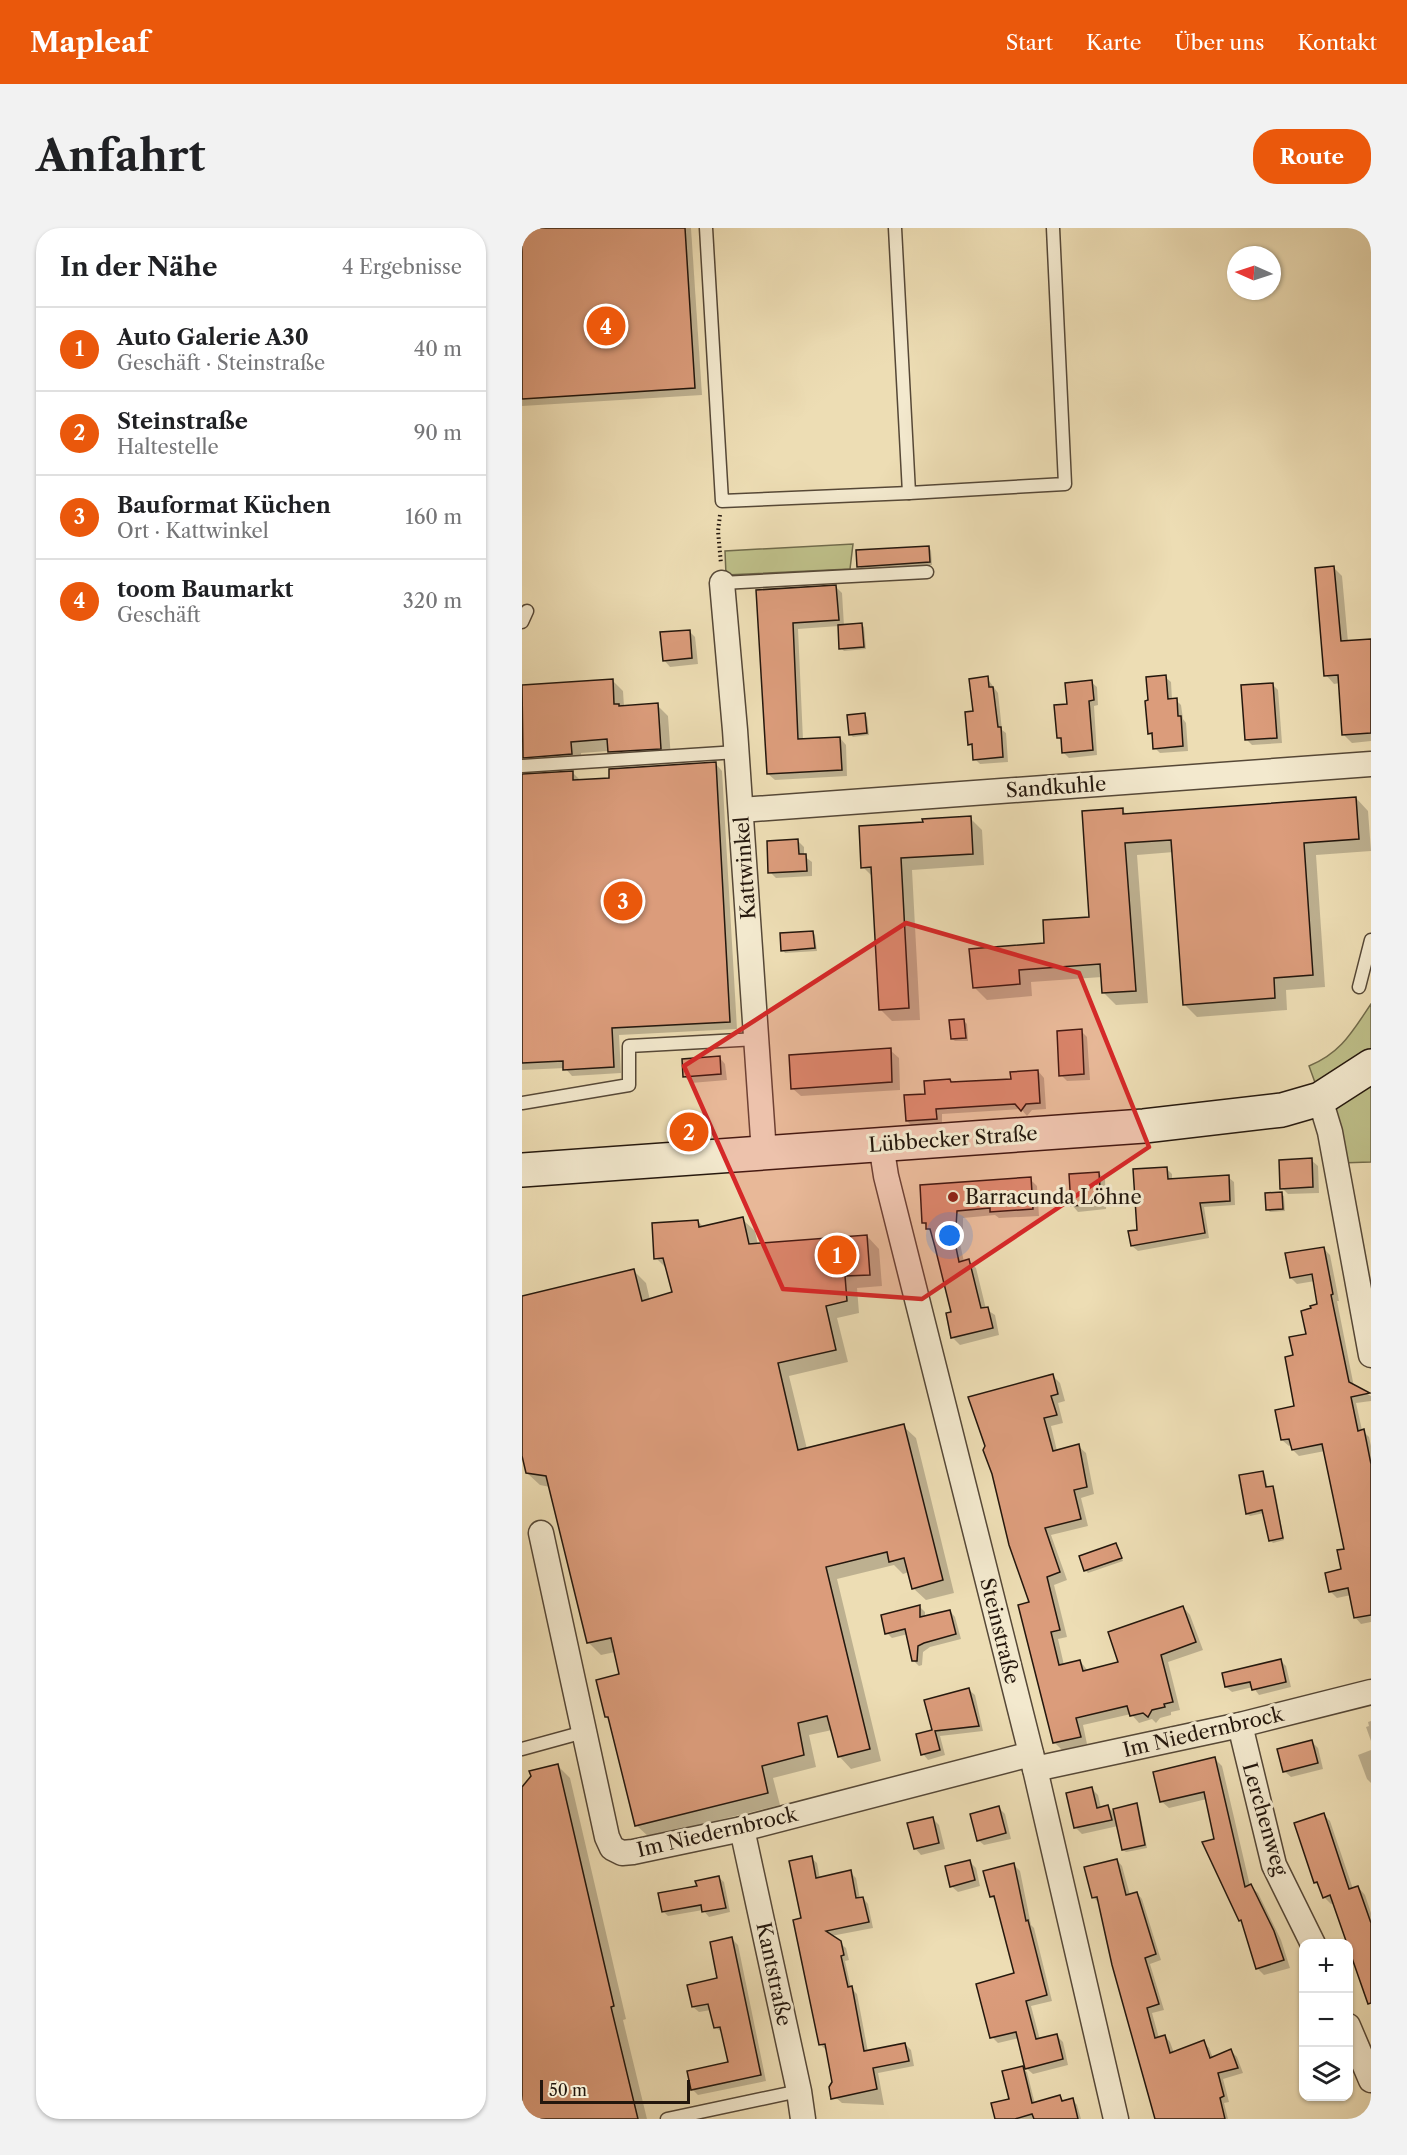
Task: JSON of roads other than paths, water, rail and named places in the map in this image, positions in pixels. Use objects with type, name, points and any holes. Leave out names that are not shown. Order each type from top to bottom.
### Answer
[{"type":"main road","name":"Lübbecker Straße","points":[[522,1170],[1210,1120],[1282,1110],[1320,1099],[1371,1066]]},
{"type":"street","name":"Kattwinkel","points":[[722,583],[737,752],[764,1153]]},
{"type":"street","name":"Sandkuhle","points":[[741,810],[1371,764]]},
{"type":"street","points":[[1320,1099],[1330,1132],[1371,1355]]},
{"type":"street","name":"Steinstraße","points":[[881,1144],[886,1176],[1033,1761],[1116,2119]]},
{"type":"street","name":"Im Niedernbrock","points":[[541,1533],[607,1837],[612,1848],[622,1853],[742,1828],[1033,1761],[1240,1725],[1371,1692]]},
{"type":"street","name":"Lerchenweg","points":[[1240,1725],[1274,1865],[1311,1939]]},
{"type":"street","name":"Kantstraße","points":[[742,1828],[799,2091],[803,2119]]},
{"type":"street","points":[[1353,2038],[1371,2080]]},
{"type":"lane","points":[[706,228],[722,501],[1065,484],[1053,228]]},
{"type":"lane","points":[[895,228],[909,493]]},
{"type":"lane","points":[[722,583],[927,572]]},
{"type":"lane","points":[[522,766],[737,752]]},
{"type":"lane","points":[[1359,987],[1371,940]]},
{"type":"lane","points":[[522,1103],[629,1085],[629,1046],[758,1039]]},
{"type":"lane","points":[[522,1749],[584,1732]]},
{"type":"lane","points":[[667,2119],[799,2091]]},
{"type":"place","name":"toom Baumarkt","points":[[606,326]]},
{"type":"place","name":"Bauformat Küchen","points":[[623,901]]},
{"type":"place","name":"Steinstraße","points":[[689,1132]]},
{"type":"place","name":"Barracunda Löhne","points":[[953,1197]]},
{"type":"place","name":"Auto Galerie A30","points":[[837,1255]]}]
